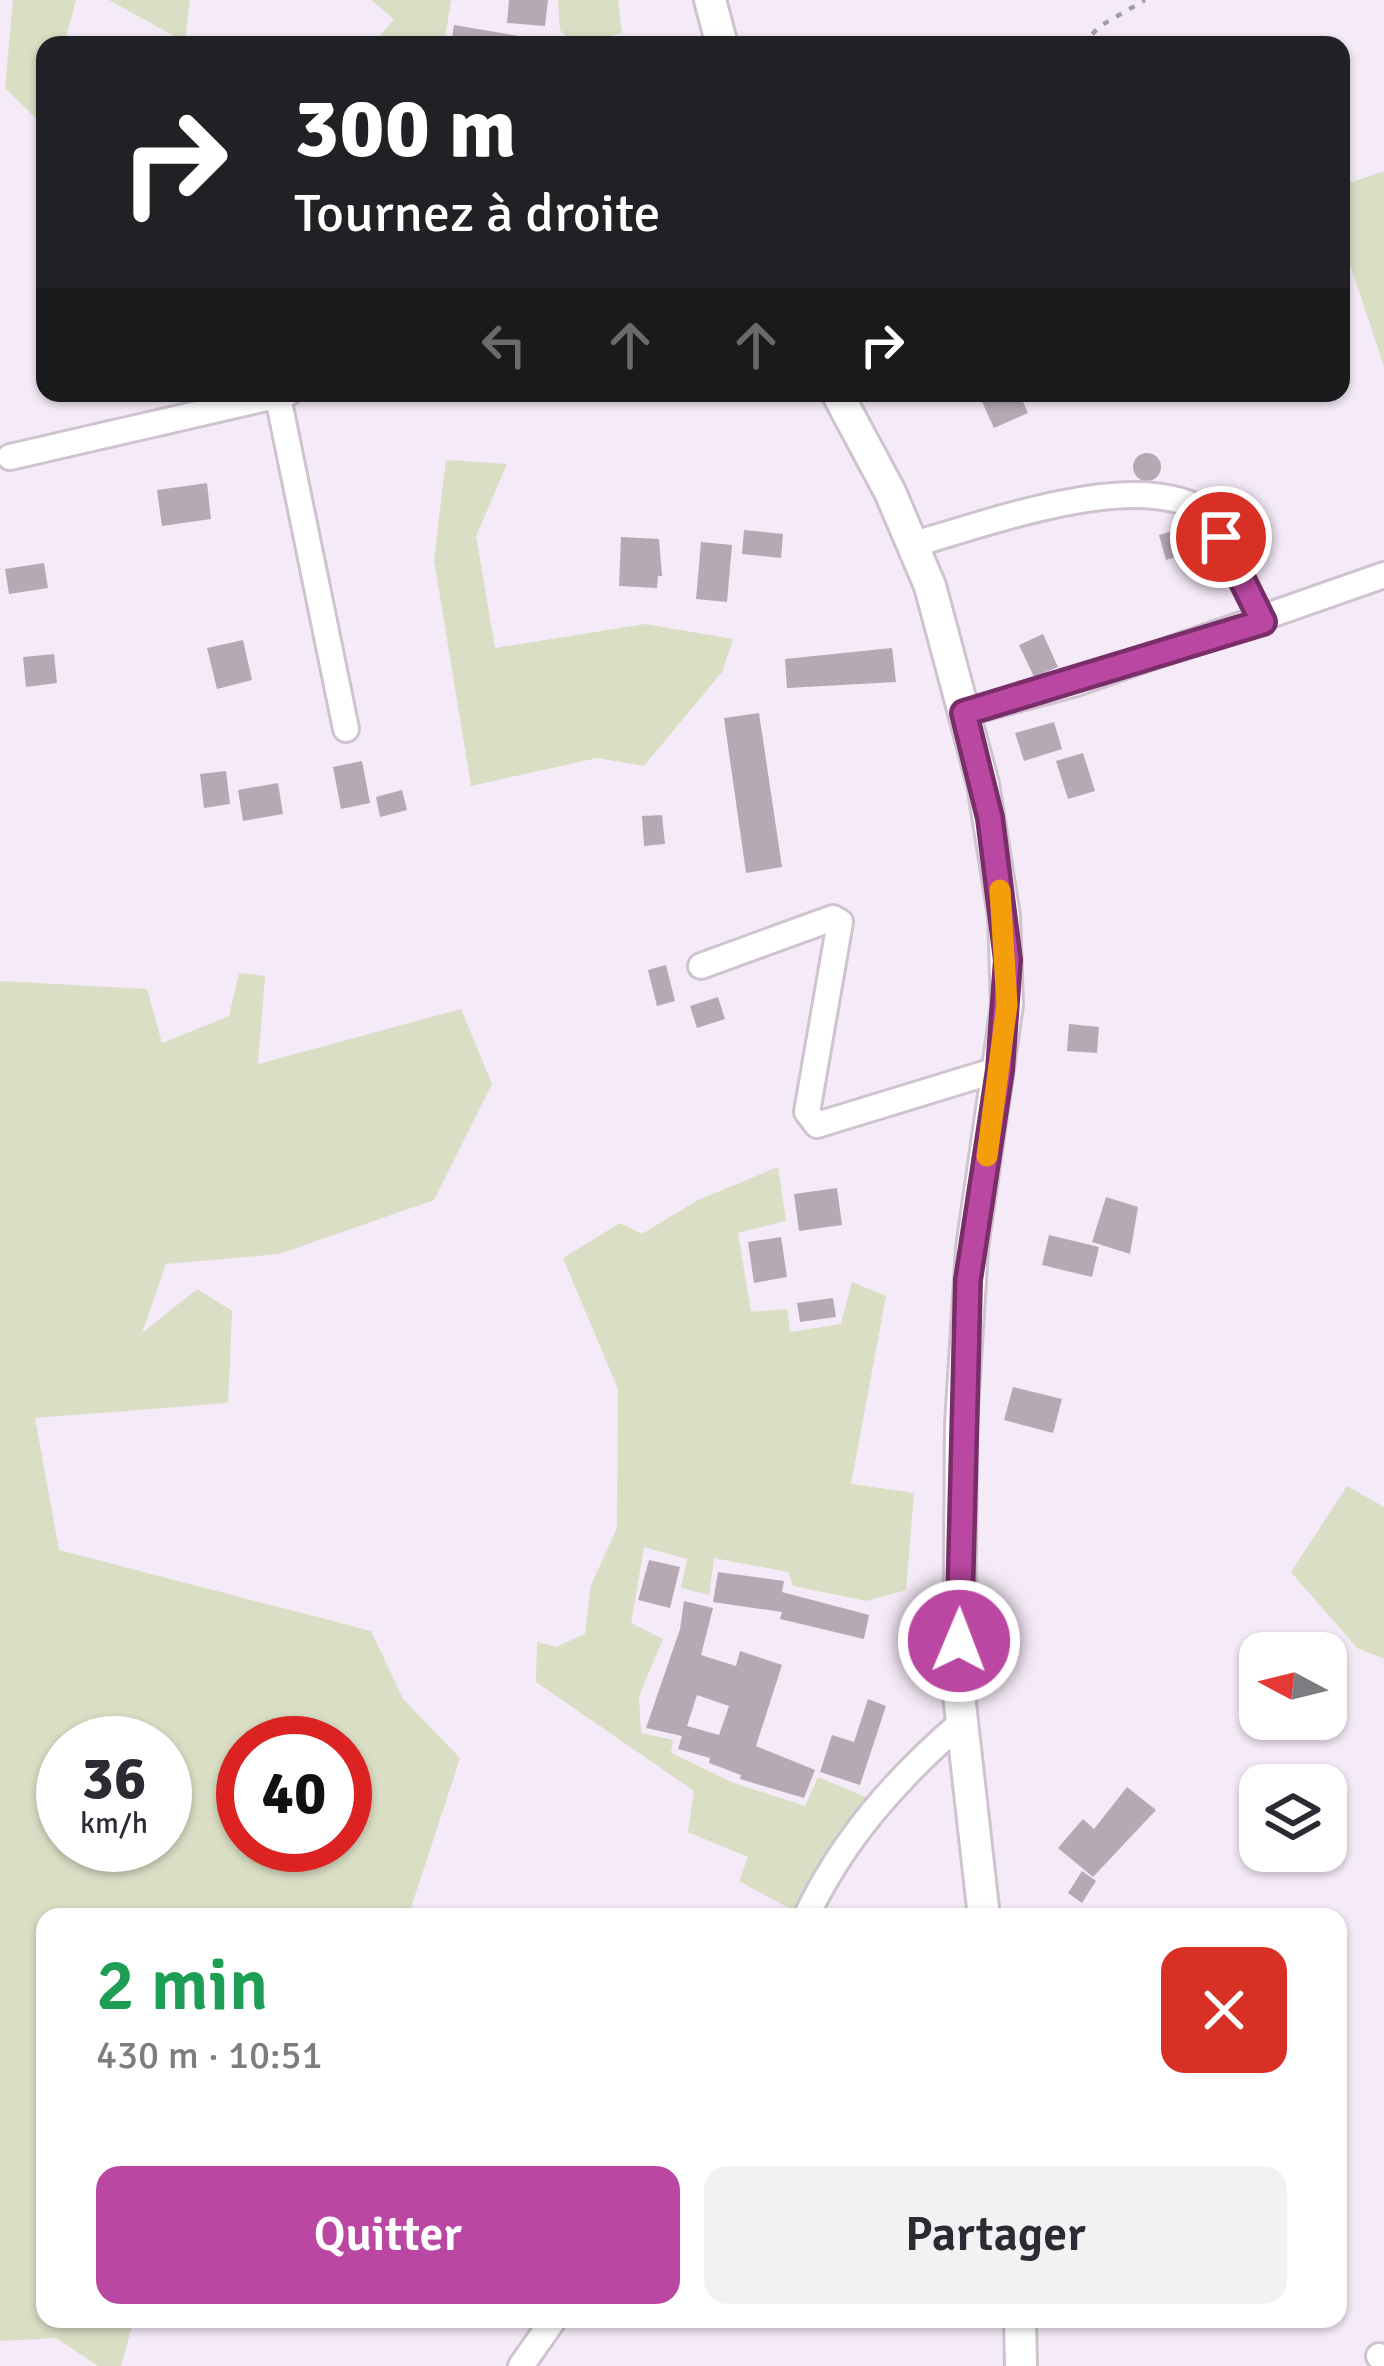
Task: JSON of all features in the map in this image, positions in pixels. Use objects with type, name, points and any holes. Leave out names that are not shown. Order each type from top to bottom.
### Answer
[{"type":"street","points":[[710,0],[720,36]]},
{"type":"street","points":[[10,457],[252,402]]},
{"type":"street","points":[[284,402],[346,729]]},
{"type":"street","points":[[842,402],[914,544],[983,784],[1004,916],[1007,1005],[968,1280],[961,1424],[961,1723],[983,1908]]},
{"type":"street","points":[[914,544],[1106,496],[1148,494],[1196,506],[1209,515],[1263,622]]},
{"type":"street","points":[[964,713],[1263,622],[1384,575]]},
{"type":"street","points":[[700,966],[832,918],[840,922],[807,1112],[817,1125],[1000,1070]]},
{"type":"street","points":[[811,1908],[839,1854],[908,1768],[961,1723]]},
{"type":"street","points":[[521,2366],[548,2328]]},
{"type":"street","points":[[1020,2328],[1021,2366]]},
{"type":"path","points":[[1091,36],[1145,0]]},
{"type":"green space","points":[[13,0],[76,0],[66,36],[36,36],[36,118],[5,88]]},
{"type":"green space","points":[[109,0],[190,0],[186,36],[174,36]]},
{"type":"green space","points":[[371,0],[451,0],[445,36],[380,36],[394,19]]},
{"type":"green space","points":[[558,0],[618,0],[622,33],[566,36],[560,30]]},
{"type":"green space","points":[[1384,171],[1384,366],[1350,264],[1350,183]]},
{"type":"green space","points":[[446,460],[507,464],[476,536],[495,648],[645,624],[733,639],[722,672],[644,766],[597,758],[471,786],[434,560]]},
{"type":"green space","points":[[239,973],[265,976],[258,1064],[461,1009],[492,1084],[434,1200],[279,1254],[166,1264],[142,1333],[197,1289],[232,1311],[228,1403],[35,1418],[59,1550],[371,1631],[403,1699],[460,1758],[411,1908],[36,1908],[36,2328],[132,2328],[121,2366],[98,2366],[56,2338],[0,2341],[0,981],[147,989],[162,1043],[229,1016]]},
{"type":"green space","points":[[778,1167],[786,1221],[738,1233],[751,1312],[787,1309],[790,1332],[841,1324],[852,1282],[886,1296],[851,1484],[914,1493],[906,1590],[867,1601],[793,1586],[788,1572],[714,1558],[709,1595],[681,1588],[687,1559],[644,1547],[631,1623],[663,1639],[639,1696],[641,1733],[673,1740],[671,1753],[734,1783],[805,1806],[818,1777],[868,1798],[804,1908],[789,1908],[739,1881],[748,1857],[688,1832],[694,1791],[536,1682],[537,1642],[556,1647],[585,1634],[591,1585],[617,1528],[618,1389],[563,1258],[620,1223],[642,1234],[698,1200]]},
{"type":"green space","points":[[1347,1486],[1384,1507],[1384,1659],[1357,1648],[1291,1572]]},
{"type":"building","points":[[509,0],[548,0],[545,26],[507,23]]},
{"type":"building","points":[[454,25],[519,36],[452,36]]},
{"type":"building","points":[[982,402],[1023,402],[1028,413],[994,428]]},
{"type":"building","points":[[1147,453],[1157,457],[1161,467],[1157,477],[1147,481],[1137,477],[1133,467],[1137,457]]},
{"type":"building","points":[[207,483],[211,519],[162,526],[157,490]]},
{"type":"building","points":[[1192,525],[1205,548],[1166,560],[1159,535]]},
{"type":"building","points":[[744,530],[783,534],[781,558],[742,554]]},
{"type":"building","points":[[621,537],[659,539],[662,576],[658,576],[657,588],[619,586]]},
{"type":"building","points":[[701,542],[732,545],[727,602],[696,599]]},
{"type":"building","points":[[44,563],[48,588],[9,594],[5,569]]},
{"type":"building","points":[[1043,634],[1058,667],[1034,677],[1019,645]]},
{"type":"building","points":[[243,640],[252,680],[217,689],[207,648]]},
{"type":"building","points":[[892,648],[896,682],[787,688],[785,659]]},
{"type":"building","points":[[54,654],[57,683],[26,687],[23,657]]},
{"type":"building","points":[[759,713],[782,867],[746,873],[724,718]]},
{"type":"building","points":[[1054,722],[1062,749],[1024,761],[1015,733]]},
{"type":"building","points":[[1083,753],[1095,791],[1068,799],[1056,761]]},
{"type":"building","points":[[362,761],[370,803],[341,809],[333,767]]},
{"type":"building","points":[[226,771],[230,804],[204,808],[200,774]]},
{"type":"building","points":[[278,783],[283,814],[243,821],[238,790]]},
{"type":"building","points":[[402,790],[407,810],[380,817],[376,797]]},
{"type":"building","points":[[662,815],[665,844],[644,846],[642,816]]},
{"type":"building","points":[[666,965],[675,1001],[657,1006],[648,970]]},
{"type":"building","points":[[718,997],[725,1019],[697,1028],[690,1006]]},
{"type":"building","points":[[1069,1024],[1099,1027],[1097,1053],[1067,1051]]},
{"type":"building","points":[[837,1188],[842,1225],[799,1231],[794,1194]]},
{"type":"building","points":[[1106,1197],[1138,1207],[1130,1254],[1092,1242]]},
{"type":"building","points":[[1049,1235],[1099,1247],[1092,1277],[1042,1265]]},
{"type":"building","points":[[781,1237],[787,1277],[754,1283],[748,1242]]},
{"type":"building","points":[[833,1298],[836,1317],[800,1322],[797,1303]]},
{"type":"building","points":[[1013,1387],[1062,1399],[1053,1433],[1004,1420]]},
{"type":"building","points":[[649,1560],[680,1567],[670,1608],[638,1600]]},
{"type":"building","points":[[718,1572],[784,1581],[782,1592],[869,1615],[864,1639],[780,1619],[782,1612],[713,1602]]},
{"type":"building","points":[[684,1601],[713,1608],[701,1655],[736,1666],[740,1651],[782,1665],[756,1746],[815,1770],[804,1798],[740,1779],[741,1775],[709,1763],[710,1758],[678,1749],[682,1736],[646,1728],[680,1629]],"holes":[[[697,1695],[729,1706],[719,1735],[687,1726]]]},
{"type":"building","points":[[868,1699],[886,1706],[860,1785],[820,1772],[832,1735],[854,1742]]},
{"type":"building","points":[[1127,1787],[1156,1810],[1093,1877],[1058,1848],[1083,1819],[1094,1829]]},
{"type":"building","points":[[1082,1871],[1096,1881],[1082,1903],[1068,1893]]},
{"type":"slow traffic","points":[[987,1156],[1007,1005],[1008,960],[1000,890]]},
{"type":"route","points":[[959,1641],[968,1280],[1000,1070],[1008,960],[990,818],[964,713],[1073,684],[1263,622],[1221,537]]}]
